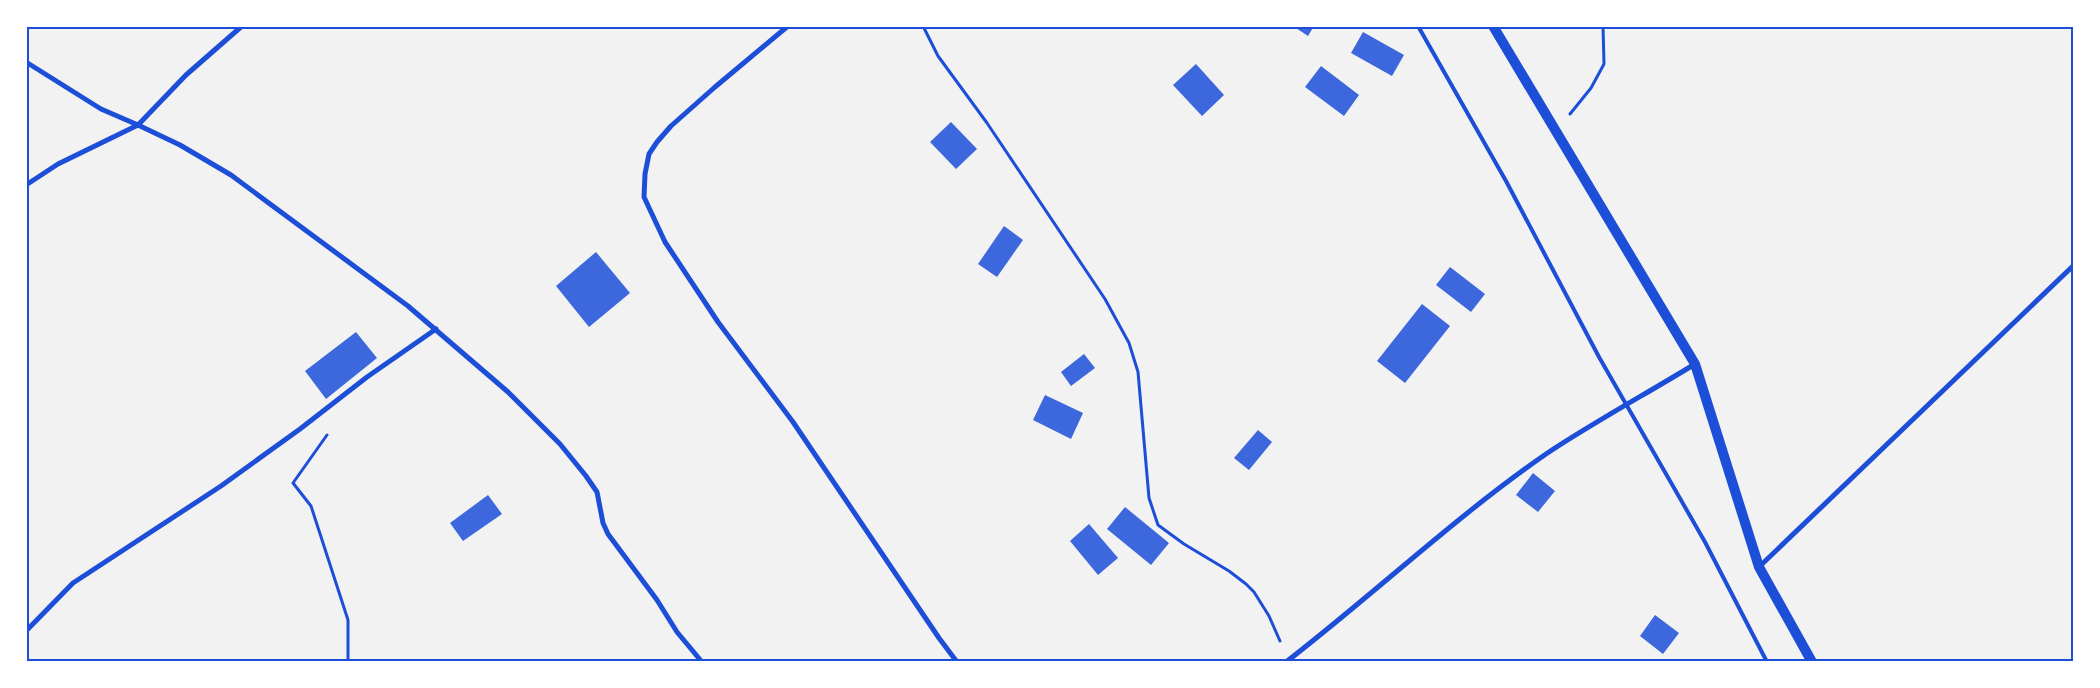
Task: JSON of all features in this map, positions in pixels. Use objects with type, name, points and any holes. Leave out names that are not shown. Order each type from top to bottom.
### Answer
[{"type":"main road","points":[[1493,26],[1695,364],[1759,567],[1812,662]]},
{"type":"street","points":[[26,185],[71,157],[138,124],[186,75],[242,26]]},
{"type":"street","points":[[788,26],[715,87],[671,126],[657,142],[649,154],[644,174],[644,197],[665,242],[718,322],[793,422],[957,662]]},
{"type":"street","points":[[26,62],[101,110],[138,124],[180,145],[231,175],[374,280],[436,329],[508,392],[560,444],[586,476],[597,492],[603,523],[608,534],[657,600],[677,632],[702,662]]},
{"type":"street","points":[[1759,567],[2074,266]]},
{"type":"street","points":[[26,631],[73,583],[221,486],[300,429],[367,376],[436,329]]},
{"type":"street","points":[[1287,662],[1491,495],[1548,454],[1695,364]]},
{"type":"lane","points":[[1418,26],[1506,181],[1626,405],[1705,542],[1767,662]]},
{"type":"path","points":[[923,26],[938,56],[987,123],[1106,299],[1128,342],[1138,372],[1149,498],[1158,525],[1184,544],[1229,571],[1254,592],[1269,616],[1287,662]]},
{"type":"path","points":[[1556,132],[1590,88],[1604,64],[1603,26]]},
{"type":"path","points":[[327,434],[294,483],[311,506],[348,620],[348,662]]},
{"type":"building","points":[[1293,26],[1314,26],[1308,36]]},
{"type":"building","points":[[1363,32],[1404,55],[1392,76],[1351,53]]},
{"type":"building","points":[[1196,64],[1224,95],[1202,116],[1173,85]]},
{"type":"building","points":[[1321,66],[1359,95],[1344,116],[1305,87]]},
{"type":"building","points":[[951,122],[977,149],[956,169],[930,142]]},
{"type":"building","points":[[1004,226],[1023,240],[997,277],[978,264]]},
{"type":"building","points":[[596,252],[630,293],[589,327],[556,286]]},
{"type":"building","points":[[1450,267],[1485,294],[1471,312],[1436,285]]},
{"type":"building","points":[[1422,304],[1450,326],[1405,383],[1377,361]]},
{"type":"building","points":[[356,332],[377,358],[326,399],[305,371]]},
{"type":"building","points":[[1084,354],[1095,368],[1071,386],[1061,372]]},
{"type":"building","points":[[1045,395],[1083,413],[1071,439],[1033,420]]},
{"type":"building","points":[[1258,430],[1272,442],[1249,470],[1234,458]]},
{"type":"building","points":[[1533,473],[1555,491],[1538,512],[1516,495]]},
{"type":"building","points":[[488,495],[502,514],[463,541],[450,523]]},
{"type":"building","points":[[1125,507],[1169,543],[1151,565],[1107,529]]},
{"type":"building","points":[[1089,524],[1118,558],[1098,575],[1070,541]]},
{"type":"building","points":[[1655,615],[1679,633],[1663,654],[1640,636]]}]
